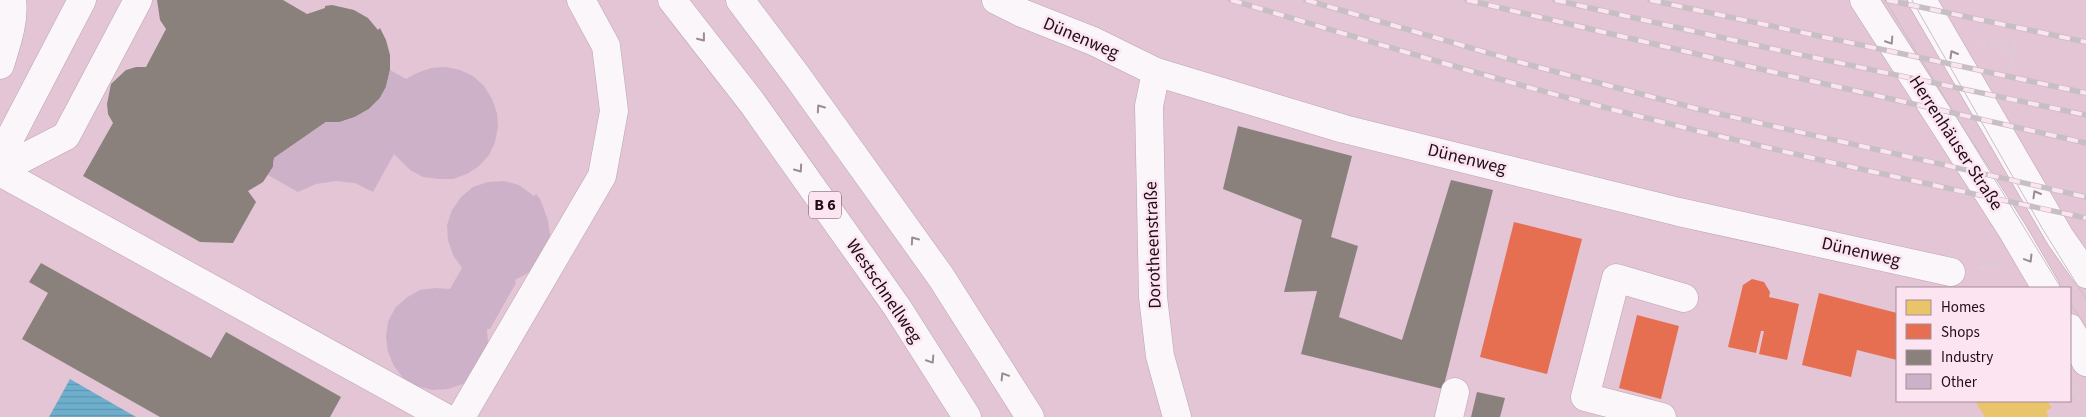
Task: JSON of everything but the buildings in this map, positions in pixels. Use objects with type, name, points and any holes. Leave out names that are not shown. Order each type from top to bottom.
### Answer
[{"type":"main road","points":[[0,65],[8,41],[13,10],[12,0]]},
{"type":"main road","points":[[0,164],[9,140],[82,0]]},
{"type":"main road","points":[[0,171],[66,136],[138,0]]},
{"type":"main road","points":[[461,417],[602,176],[614,112],[606,46],[581,0]]},
{"type":"main road","name":"Westschnellweg","points":[[672,0],[753,104],[897,307],[967,417]]},
{"type":"main road","points":[[740,0],[941,277],[1030,417]]},
{"type":"main road","name":"Dünenweg","points":[[996,0],[1022,13],[1093,41],[1156,72],[1344,128],[1679,212],[1951,272]]},
{"type":"main road","name":"Herrenhäuser Straße","points":[[1864,0],[2012,230],[2045,287]]},
{"type":"main road","points":[[1922,0],[2060,236],[2086,274]]},
{"type":"main road","name":"Dorotheenstraße","points":[[1156,72],[1149,106],[1153,297],[1160,356],[1177,417]]},
{"type":"main road","points":[[0,171],[444,417]]},
{"type":"main road","points":[[1662,417],[1585,397],[1616,278],[1684,298]]},
{"type":"main road","points":[[2071,330],[2086,362]]},
{"type":"path","points":[[2010,67],[2016,38]]},
{"type":"path","points":[[1978,42],[2013,50]]},
{"type":"path","points":[[2071,384],[2086,412]]},
{"type":"water","points":[[70,379],[136,417],[49,417]]},
{"type":"tram line","points":[[1885,0],[2060,287]]},
{"type":"tram line","points":[[1912,0],[2042,228],[2086,299]]},
{"type":"tram line","points":[[2071,304],[2086,328]]},
{"type":"railway","points":[[1231,0],[1524,86],[1664,123],[1945,188],[2086,218]]},
{"type":"railway","points":[[1306,0],[1530,65],[1702,110],[2086,197]]},
{"type":"railway","points":[[1467,0],[2086,143]]},
{"type":"railway","points":[[1555,0],[1764,47],[2086,115]]},
{"type":"railway","points":[[1650,0],[2086,93]]},
{"type":"railway","points":[[1887,0],[2086,42]]}]
